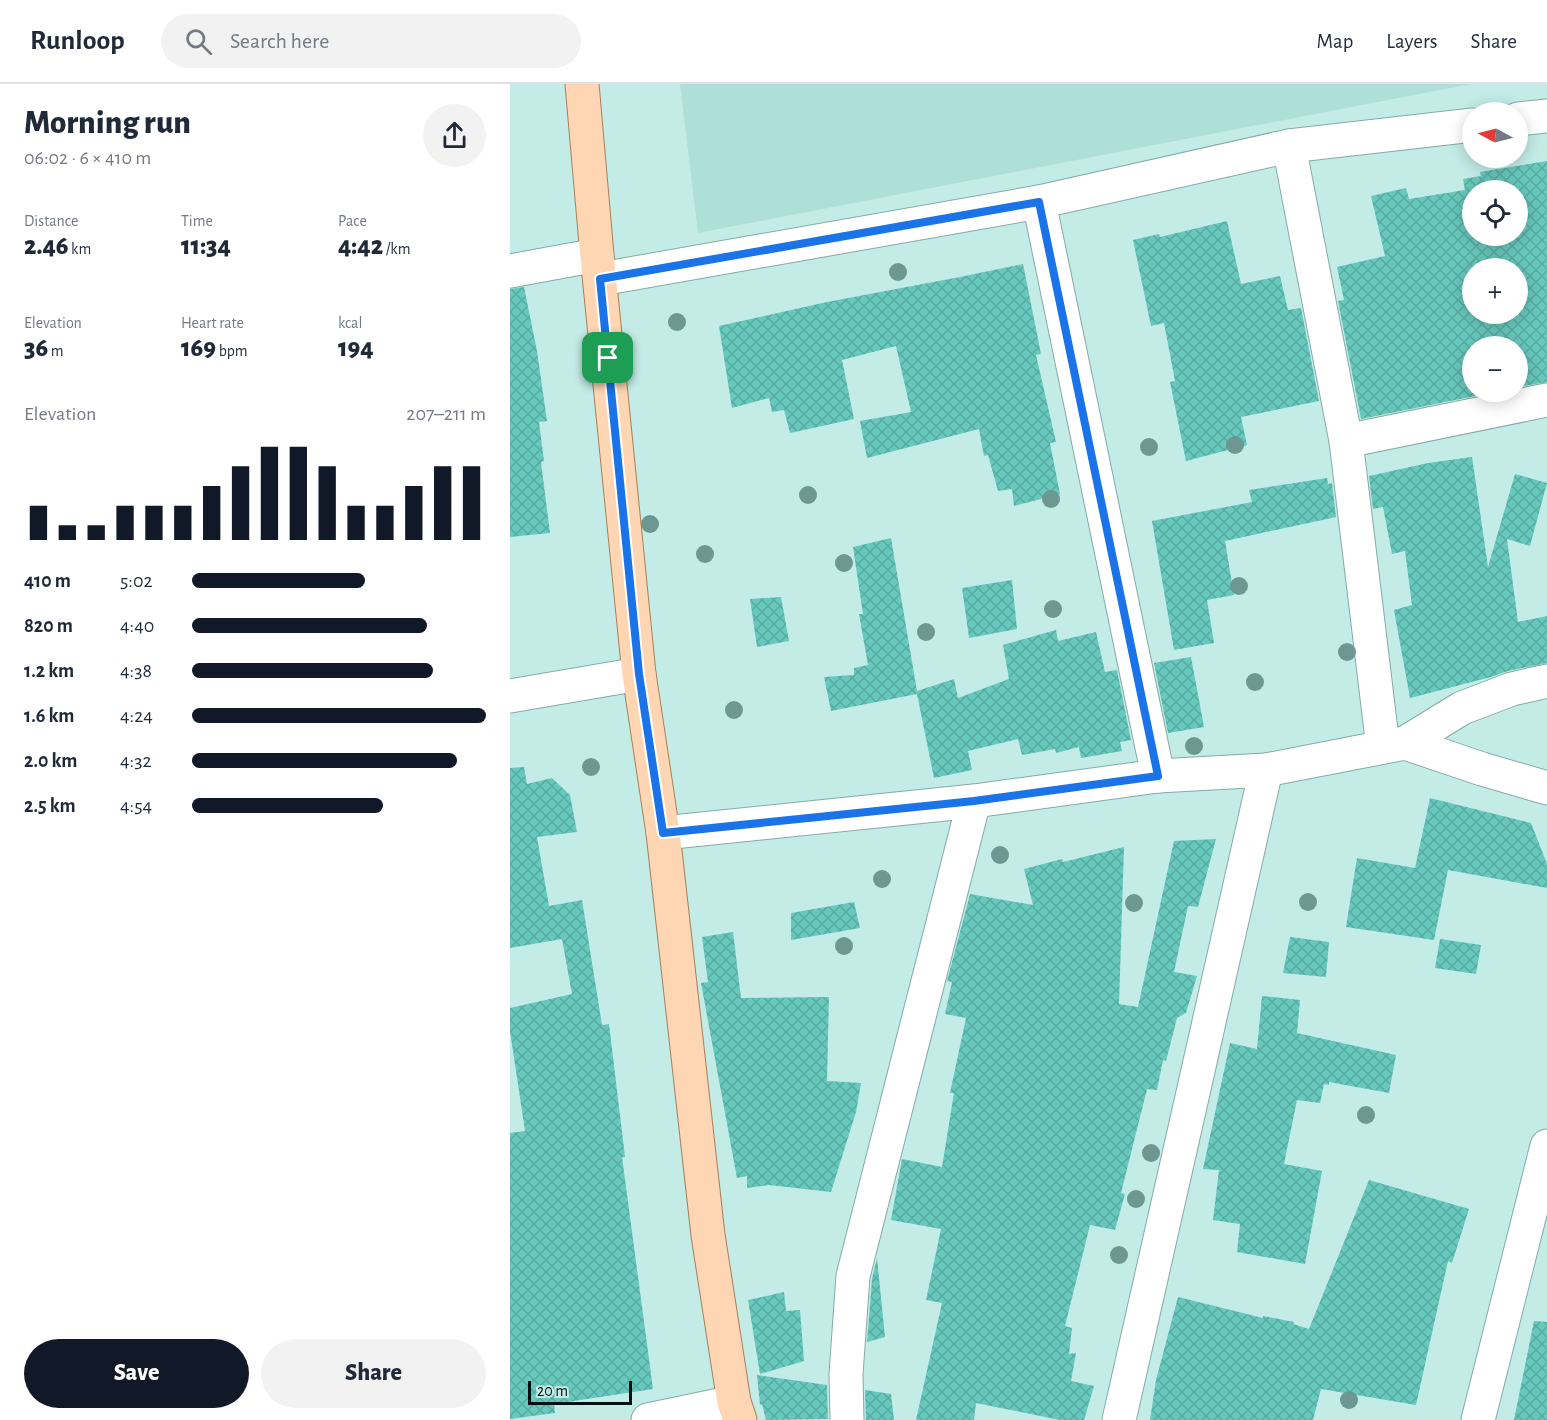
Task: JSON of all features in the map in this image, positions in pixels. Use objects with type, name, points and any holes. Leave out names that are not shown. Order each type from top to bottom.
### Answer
[{"type":"main road","points":[[582,84],[639,674],[663,833],[708,1235],[737,1411]]},
{"type":"street","points":[[1528,118],[1547,116]]},
{"type":"street","points":[[510,271],[599,267],[1039,202],[1289,146],[1462,126]]},
{"type":"street","points":[[1289,146],[1346,441],[1394,745]]},
{"type":"street","points":[[1039,202],[1158,776]]},
{"type":"street","points":[[1346,441],[1547,400]]},
{"type":"street","points":[[510,696],[639,674]]},
{"type":"street","points":[[663,833],[974,801],[1158,776],[1266,770],[1394,745],[1462,708],[1512,689],[1547,681]]},
{"type":"street","points":[[1394,745],[1547,788]]},
{"type":"street","points":[[1119,1420],[1266,770]]},
{"type":"street","points":[[847,1420],[846,1374],[853,1276],[974,801]]},
{"type":"street","points":[[1478,1420],[1547,1146]]},
{"type":"street","points":[[648,1420],[737,1411]]},
{"type":"shaded area","points":[[680,84],[1471,84],[698,233]]},
{"type":"building","points":[[1547,161],[1547,382],[1528,385],[1528,336],[1462,336],[1462,399],[1361,419],[1338,301],[1344,300],[1337,267],[1385,256],[1371,196],[1406,188],[1409,199],[1462,190],[1462,246],[1528,246],[1528,180],[1463,180],[1481,176],[1480,172],[1504,168],[1528,168],[1528,164]]},
{"type":"building","points":[[1227,221],[1241,284],[1280,276],[1288,310],[1301,308],[1319,401],[1241,417],[1247,445],[1186,461],[1170,382],[1175,381],[1164,323],[1151,326],[1133,240],[1159,234],[1160,237]]},
{"type":"building","points":[[1023,264],[1041,354],[1036,355],[1056,442],[1050,443],[1060,494],[1014,506],[1012,489],[998,491],[988,455],[984,456],[979,429],[867,458],[860,421],[911,412],[896,346],[842,360],[854,419],[790,433],[784,410],[772,412],[769,398],[732,408],[719,326],[827,302]]},
{"type":"building","points":[[524,287],[537,351],[547,421],[539,422],[544,461],[541,462],[550,533],[510,537],[510,289]]},
{"type":"building","points":[[1472,457],[1488,567],[1515,474],[1547,483],[1530,546],[1507,539],[1518,622],[1547,616],[1547,663],[1508,671],[1410,698],[1394,610],[1412,605],[1405,551],[1392,554],[1383,507],[1373,509],[1369,476],[1428,463]]},
{"type":"building","points":[[1327,478],[1328,484],[1332,483],[1336,517],[1225,541],[1234,595],[1207,600],[1214,643],[1174,650],[1152,521],[1252,502],[1249,490]]},
{"type":"building","points":[[891,538],[917,691],[954,679],[958,698],[1009,679],[1003,645],[1056,630],[1058,641],[1096,632],[1105,672],[1117,670],[1131,740],[1120,742],[1122,751],[1081,758],[1079,747],[1056,753],[1055,749],[1022,755],[1018,739],[968,751],[972,770],[934,778],[917,694],[831,711],[824,677],[854,675],[854,668],[868,665],[859,614],[863,614],[853,547]]},
{"type":"building","points":[[1012,580],[1017,629],[969,638],[962,588]]},
{"type":"building","points":[[781,597],[789,641],[757,647],[750,599]]},
{"type":"building","points":[[1191,657],[1204,727],[1168,733],[1154,663]]},
{"type":"building","points":[[524,767],[527,784],[552,778],[570,795],[577,832],[537,837],[549,906],[582,900],[602,1025],[609,1024],[625,1157],[622,1157],[653,1389],[554,1404],[555,1413],[510,1419],[510,1133],[525,1131],[510,1031],[510,1008],[572,994],[562,939],[510,948],[510,768]]},
{"type":"building","points":[[1430,798],[1531,823],[1547,864],[1547,888],[1448,870],[1434,940],[1346,927],[1357,858],[1415,868]]},
{"type":"building","points":[[1216,839],[1198,907],[1188,906],[1174,972],[1197,976],[1186,1013],[1177,1018],[1166,1061],[1163,1060],[1157,1090],[1147,1089],[1121,1193],[1125,1194],[1115,1230],[1090,1225],[1065,1326],[1072,1328],[1069,1354],[1076,1353],[1071,1381],[1094,1386],[1084,1420],[1060,1420],[976,1403],[974,1420],[916,1420],[942,1303],[926,1300],[941,1229],[891,1220],[902,1159],[942,1167],[954,1093],[950,1093],[966,1018],[945,1014],[952,982],[947,981],[970,894],[1033,905],[1024,869],[1124,847],[1119,1004],[1138,1007],[1174,841]]},
{"type":"building","points":[[854,902],[860,928],[791,940],[791,913]]},
{"type":"building","points":[[733,932],[741,998],[829,997],[827,1081],[861,1083],[856,1112],[831,1192],[769,1185],[747,1188],[747,1176],[737,1178],[701,983],[708,982],[702,937]]},
{"type":"building","points":[[1290,937],[1329,942],[1326,977],[1283,973]]},
{"type":"building","points":[[1440,939],[1481,945],[1476,974],[1435,968]]},
{"type":"building","points":[[1262,996],[1300,1000],[1297,1033],[1396,1055],[1389,1093],[1329,1082],[1329,1085],[1324,1084],[1320,1103],[1297,1100],[1284,1164],[1322,1171],[1305,1264],[1237,1252],[1240,1224],[1213,1220],[1219,1170],[1203,1169],[1230,1043],[1257,1049]]},
{"type":"building","points":[[1369,1180],[1469,1209],[1452,1263],[1448,1261],[1416,1405],[1321,1389],[1313,1420],[1150,1420],[1156,1380],[1178,1297],[1263,1318],[1263,1316],[1294,1322],[1293,1324],[1309,1329]]},
{"type":"building","points":[[877,1258],[885,1337],[867,1342],[872,1279]]},
{"type":"building","points":[[784,1292],[786,1311],[800,1310],[804,1361],[760,1374],[748,1300]]},
{"type":"building","points":[[1534,1321],[1547,1322],[1547,1420],[1514,1420]]},
{"type":"building","points":[[757,1375],[827,1385],[828,1419],[766,1420],[762,1404],[760,1405]]},
{"type":"building","points":[[865,1390],[891,1394],[894,1420],[866,1420]]},
{"type":"route","points":[[1039,202],[1158,776],[974,801],[663,833],[639,674],[608,358],[600,279],[1039,202]]}]
